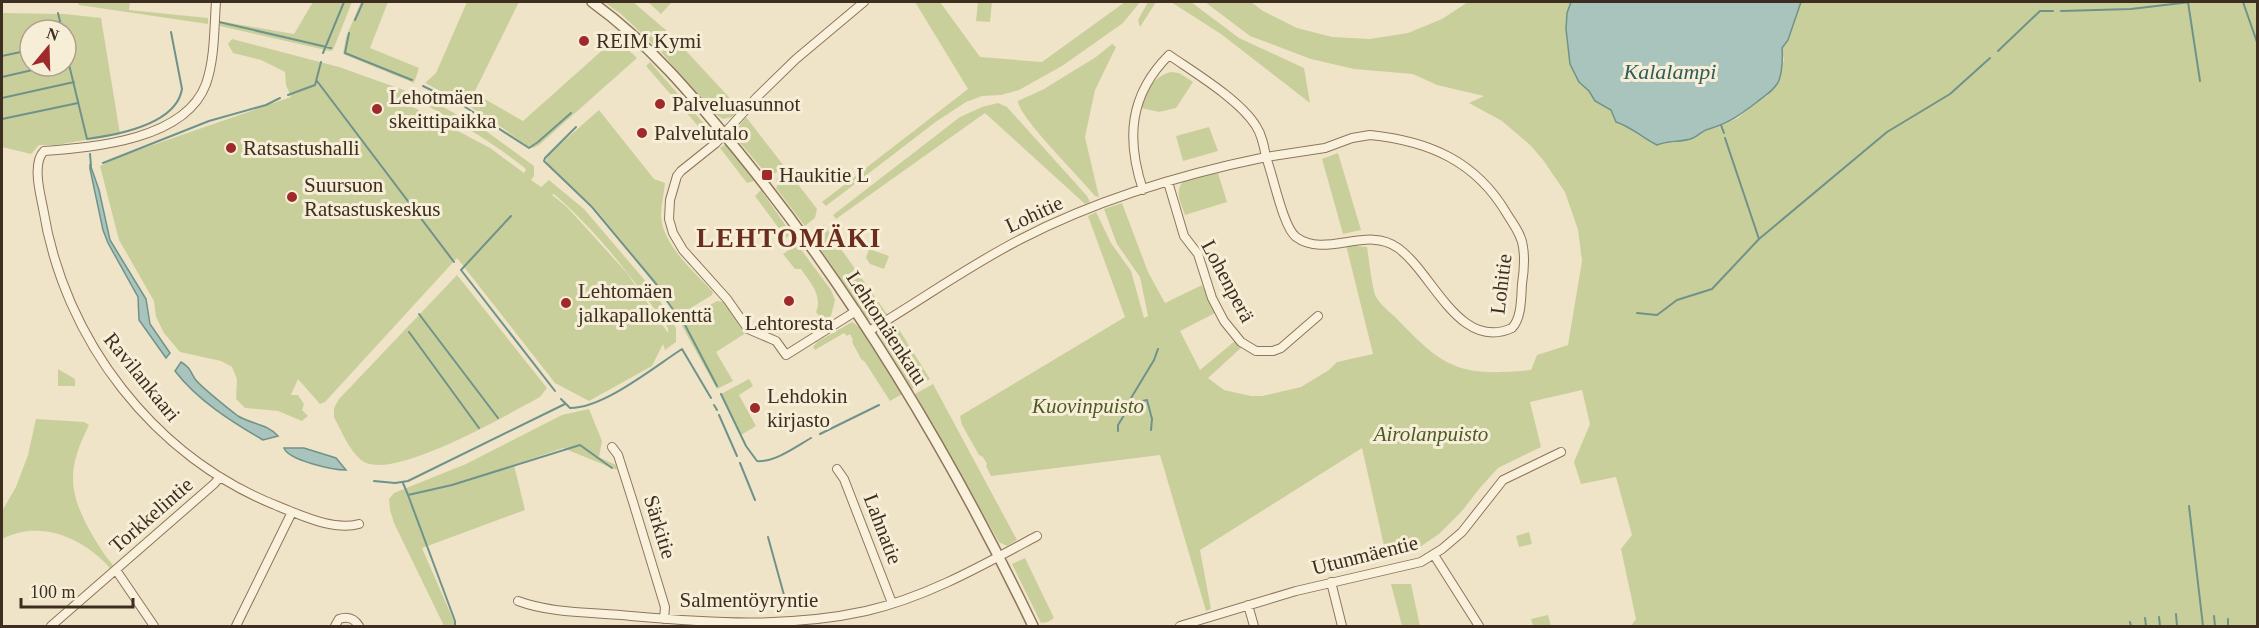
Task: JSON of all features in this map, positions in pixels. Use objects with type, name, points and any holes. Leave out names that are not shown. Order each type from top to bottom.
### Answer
[{"type":"street","name":"Ravilankaari","points":[[216,2],[209,76],[202,93],[185,114],[160,128],[125,140],[96,146],[44,151],[39,158],[41,200],[52,254],[65,291],[86,337],[110,372],[152,423],[180,448],[220,477],[269,503],[334,524],[349,526],[359,524]]},
{"type":"street","name":"Lehtomäenkatu","points":[[592,2],[614,17],[651,50],[724,134],[805,238],[908,391],[999,556],[1033,627]]},
{"type":"street","points":[[856,311],[786,355],[776,341],[748,329],[727,299],[682,249],[673,233],[669,219],[670,200],[677,176],[724,134],[796,59],[864,2]]},
{"type":"street","points":[[1143,190],[1133,151],[1133,130],[1145,85],[1156,68],[1169,55],[1205,79],[1245,112],[1260,132],[1266,157]]},
{"type":"street","name":"Lohitie","points":[[869,332],[951,279],[1023,238],[1096,206],[1168,182],[1266,157],[1325,148],[1352,138],[1370,135],[1409,142],[1440,152],[1459,161],[1491,190],[1501,203],[1522,242],[1524,263],[1516,324],[1508,330],[1483,331],[1464,323],[1420,270],[1391,243],[1371,239],[1317,245],[1295,237],[1286,223],[1266,157]]},
{"type":"street","name":"Lohenperä","points":[[1168,182],[1184,236],[1198,254],[1212,298],[1224,321],[1241,342],[1256,351],[1273,351],[1281,348],[1318,316]]},
{"type":"street","name":"Särkitie","points":[[612,447],[618,455],[633,502],[664,607],[664,619]]},
{"type":"street","name":"Utunmäentie","points":[[1180,627],[1331,582],[1418,563],[1434,555],[1462,532],[1503,480],[1561,452]]},
{"type":"street","name":"Lahnatie","points":[[837,469],[844,479],[892,603]]},
{"type":"street","name":"Torkkelintie","points":[[51,627],[220,477]]},
{"type":"street","points":[[236,627],[292,512]]},
{"type":"street","name":"Salmentöyryntie","points":[[518,601],[550,608],[664,619],[719,622],[805,621],[867,611],[892,603],[954,579],[1037,536]]},
{"type":"street","points":[[1434,555],[1479,627]]},
{"type":"street","points":[[116,570],[154,627]]},
{"type":"street","points":[[1331,582],[1342,627]]},
{"type":"street","points":[[1248,605],[1254,627]]},
{"type":"street","points":[[334,627],[339,619],[347,618],[352,619],[359,627]]},
{"type":"green space","points":[[77,2],[130,2],[129,10],[208,18],[208,24],[79,5]]},
{"type":"green space","points":[[313,2],[352,2],[333,50],[220,26],[219,21],[294,34]]},
{"type":"green space","points":[[361,2],[388,2],[370,48],[419,68],[414,83],[343,54],[346,37]]},
{"type":"green space","points":[[467,2],[519,2],[474,93],[523,121],[616,38],[637,58],[539,145],[533,148],[526,146],[472,108],[425,83],[436,73]]},
{"type":"green space","points":[[604,2],[633,2],[667,31],[668,35],[656,47],[621,14]]},
{"type":"green space","points":[[648,2],[672,2],[661,14]]},
{"type":"green space","points":[[915,2],[940,2],[980,57],[1042,62],[1125,2],[1140,2],[1123,23],[1062,66],[1019,90],[1001,95],[982,96],[966,102],[937,121],[826,206],[822,202],[968,89]]},
{"type":"green space","points":[[978,2],[992,2],[990,22],[976,21]]},
{"type":"green space","points":[[1148,2],[1156,2],[1140,27],[1138,20]]},
{"type":"green space","points":[[1171,2],[1191,2],[1239,38],[1304,68],[1310,103],[1221,34]]},
{"type":"green space","points":[[1205,2],[1251,2],[1263,11],[1297,28],[1332,37],[1370,39],[1408,33],[1442,19],[1468,2],[1571,2],[1567,13],[1566,29],[1570,64],[1579,82],[1589,91],[1595,101],[1611,110],[1616,122],[1628,126],[1652,143],[1674,143],[1693,138],[1707,129],[1738,118],[1767,96],[1779,81],[1784,60],[1782,48],[1788,40],[1801,2],[2257,2],[2257,626],[1631,626],[1636,619],[1621,549],[1632,535],[1616,477],[1581,484],[1574,462],[1590,424],[1582,390],[1530,402],[1541,447],[1498,468],[1462,511],[1439,534],[1414,551],[1387,559],[1362,448],[1200,550],[1211,609],[1206,611],[1160,455],[991,476],[987,464],[979,455],[962,425],[960,416],[1125,317],[1088,216],[1096,212],[1111,243],[1131,271],[1144,318],[1148,316],[1140,277],[1117,244],[1104,209],[1122,203],[1148,272],[1165,303],[1202,285],[1215,313],[1180,331],[1200,370],[1235,341],[1242,347],[1208,378],[1224,390],[1251,396],[1262,396],[1301,387],[1329,370],[1337,362],[1373,354],[1346,245],[1367,247],[1376,297],[1384,307],[1432,352],[1445,361],[1473,371],[1531,370],[1537,355],[1568,345],[1582,261],[1578,230],[1565,192],[1530,145],[1502,121],[1469,103],[1484,96],[1437,85],[1413,74],[1354,69],[1311,59],[1250,36]]},
{"type":"green space","points":[[2,13],[65,14],[101,18],[120,134],[56,145],[39,145],[31,154],[2,147]]},
{"type":"green space","points":[[232,39],[339,67],[409,92],[407,104],[490,148],[524,173],[526,169],[513,159],[476,134],[424,104],[424,100],[427,98],[486,131],[534,166],[534,176],[531,180],[541,187],[549,180],[584,209],[654,291],[676,328],[676,342],[665,350],[663,344],[652,366],[589,401],[555,383],[457,258],[325,402],[320,404],[298,379],[291,395],[298,395],[304,404],[302,410],[308,416],[302,421],[278,411],[245,408],[236,399],[237,379],[232,367],[221,361],[180,352],[164,333],[156,317],[154,301],[119,240],[100,166],[121,156],[291,97],[286,85],[285,72],[261,60],[233,53],[228,44]],"holes":[[[554,194],[570,209],[629,275],[668,328],[668,333],[627,273],[567,207],[552,195]]]},
{"type":"green space","points":[[675,39],[740,109],[732,117],[723,119],[715,114],[661,52]]},
{"type":"green space","points":[[1112,44],[1116,47],[1095,90],[1085,137],[1099,197],[1095,196],[1037,131],[1027,119],[1018,101],[1044,89],[1096,57]]},
{"type":"green space","points":[[650,62],[706,126],[709,130],[707,133],[704,133],[646,66]]},
{"type":"green space","points":[[1171,72],[1179,73],[1193,82],[1176,108],[1159,112],[1141,108],[1148,90],[1155,81]]},
{"type":"green space","points":[[998,103],[1007,107],[1090,202],[1085,204],[985,113],[836,219],[833,215],[960,117]]},
{"type":"green space","points":[[599,110],[654,179],[665,183],[661,216],[667,238],[673,248],[713,292],[712,295],[681,314],[676,313],[659,287],[594,207],[549,167],[546,160],[549,154]]},
{"type":"green space","points":[[746,117],[784,166],[774,174],[769,169],[763,170],[736,138],[736,130]]},
{"type":"green space","points":[[1209,127],[1218,151],[1183,161],[1176,136]]},
{"type":"green space","points":[[726,144],[754,181],[747,183],[720,148]]},
{"type":"green space","points":[[1338,153],[1361,230],[1343,234],[1322,159]]},
{"type":"green space","points":[[787,170],[817,209],[815,218],[805,226],[776,188],[778,184],[776,180]]},
{"type":"green space","points":[[1218,173],[1227,202],[1185,215],[1179,197],[1181,184],[1185,180]]},
{"type":"green space","points":[[761,190],[791,233],[786,238],[755,196]]},
{"type":"green space","points":[[824,225],[887,314],[880,319],[873,321],[868,319],[811,235]]},
{"type":"green space","points":[[797,244],[831,290],[835,300],[831,316],[823,321],[816,312],[818,300],[812,284],[801,269],[795,269],[783,254]]},
{"type":"green space","points":[[869,249],[889,256],[884,269],[870,264],[866,258]]},
{"type":"green space","points":[[457,275],[547,388],[540,397],[503,417],[450,444],[422,455],[397,463],[376,465],[361,460],[342,434],[334,417],[334,408],[339,399]]},
{"type":"green space","points":[[717,301],[725,302],[746,333],[716,352],[733,381],[717,389],[682,326],[685,319]]},
{"type":"green space","points":[[852,322],[859,327],[902,394],[890,401],[861,359],[850,334],[847,336],[844,333],[815,350],[813,347],[817,342]]},
{"type":"green space","points":[[895,323],[930,379],[912,389],[881,338],[885,329]]},
{"type":"green space","points":[[58,369],[75,379],[75,386],[58,386]]},
{"type":"green space","points":[[749,379],[753,386],[739,395],[756,426],[741,435],[721,394]]},
{"type":"green space","points":[[933,384],[1017,540],[1007,546],[999,542],[915,394]]},
{"type":"green space","points":[[589,409],[602,441],[599,457],[616,465],[617,470],[563,448],[514,465],[525,510],[422,548],[456,626],[444,626],[394,523],[389,499],[394,493],[466,464],[562,415]]},
{"type":"green space","points":[[36,419],[84,422],[89,425],[74,466],[74,490],[82,516],[113,565],[110,568],[99,557],[74,540],[46,531],[17,533],[2,539],[2,511],[16,487],[28,455]]},
{"type":"green space","points":[[1529,532],[1532,544],[1519,547],[1516,536]]},
{"type":"green space","points":[[1025,558],[1054,618],[1048,622],[1041,623],[1012,564]]},
{"type":"green space","points":[[1391,584],[1411,584],[1420,626],[1402,626]]},
{"type":"green space","points":[[1548,615],[1551,626],[1533,626],[1531,619]]},
{"type":"water","name":"Kalalampi","points":[[1571,2],[1801,2],[1788,40],[1782,48],[1780,77],[1773,89],[1745,111],[1716,127],[1688,140],[1657,145],[1616,122],[1611,110],[1595,101],[1589,91],[1579,82],[1570,64],[1566,29],[1567,13]]},
{"type":"water","points":[[90,164],[99,190],[110,240],[146,299],[150,324],[170,353],[166,358],[139,320],[138,297],[108,243],[103,230]]},
{"type":"water","points":[[181,362],[189,368],[203,387],[238,416],[269,429],[278,436],[263,440],[216,410],[175,371]]},
{"type":"water","points":[[284,448],[304,448],[336,458],[346,470],[321,466],[293,457]]},
{"type":"waterway","points":[[323,53],[344,2]]},
{"type":"waterway","points":[[355,20],[363,2]]},
{"type":"waterway","points":[[2188,2],[2200,81]]},
{"type":"waterway","points":[[2061,11],[2131,9],[2190,2]]},
{"type":"waterway","points":[[2243,2],[2258,45]]},
{"type":"waterway","points":[[1998,51],[2040,11],[2053,11]]},
{"type":"waterway","points":[[58,13],[59,18]]},
{"type":"waterway","points":[[219,22],[331,48]]},
{"type":"waterway","points":[[72,78],[87,139],[129,131],[157,120],[169,111],[177,101],[182,89],[171,32]]},
{"type":"waterway","points":[[349,33],[345,53],[412,80]]},
{"type":"waterway","points":[[2,56],[18,53]]},
{"type":"waterway","points":[[1759,239],[1887,132],[1950,94],[1990,58]]},
{"type":"waterway","points":[[288,95],[315,85],[321,62]]},
{"type":"waterway","points":[[2,77],[18,73]]},
{"type":"waterway","points":[[317,81],[454,262]]},
{"type":"waterway","points":[[2,98],[74,82]]},
{"type":"waterway","points":[[423,86],[462,105],[529,148],[571,113]]},
{"type":"waterway","points":[[103,163],[209,121],[266,105],[280,98]]},
{"type":"waterway","points":[[2,119],[78,103]]},
{"type":"waterway","points":[[1721,125],[1724,133]]},
{"type":"waterway","points":[[576,127],[544,161],[592,207],[657,285]]},
{"type":"waterway","points":[[1637,313],[1657,315],[1677,300],[1712,289],[1759,239],[1725,138]]},
{"type":"waterway","points":[[90,154],[91,166]]},
{"type":"waterway","points":[[511,216],[461,270],[555,391]]},
{"type":"waterway","points":[[660,291],[678,315]]},
{"type":"waterway","points":[[419,314],[498,418]]},
{"type":"waterway","points":[[684,323],[717,386]]},
{"type":"waterway","points":[[409,332],[479,428]]},
{"type":"waterway","points":[[561,399],[570,408],[598,401],[628,385],[682,349],[711,398]]},
{"type":"waterway","points":[[1118,431],[1118,425],[1126,412],[1128,403],[1154,360],[1158,349]]},
{"type":"waterway","points":[[721,394],[746,446],[757,461],[778,457],[811,438]]},
{"type":"waterway","points":[[1129,404],[1147,400],[1152,419],[1151,430]]},
{"type":"waterway","points":[[374,481],[395,483],[408,481],[565,404]]},
{"type":"waterway","points":[[714,405],[717,410]]},
{"type":"waterway","points":[[820,434],[879,405]]},
{"type":"waterway","points":[[719,415],[737,456]]},
{"type":"waterway","points":[[403,483],[408,495],[452,485],[580,445],[612,468]]},
{"type":"waterway","points":[[740,463],[755,500]]},
{"type":"waterway","points":[[408,495],[455,626]]},
{"type":"waterway","points":[[2189,506],[2203,626]]},
{"type":"waterway","points":[[768,537],[784,595]]},
{"type":"waterway","points":[[2176,614],[2177,626]]},
{"type":"waterway","points":[[2214,616],[2215,626]]},
{"type":"waterway","points":[[2159,617],[2160,626]]},
{"type":"waterway","points":[[2145,618],[2146,626]]},
{"type":"waterway","points":[[2228,619],[2228,626]]},
{"type":"waterway","points":[[2130,622],[2131,626]]},
{"type":"place","name":"REIM Kymi","points":[[584,41]]},
{"type":"place","name":"Palveluasunnot","points":[[660,104]]},
{"type":"place","name":"Lehotmäen skeittipaikka","points":[[377,109]]},
{"type":"place","name":"Palvelutalo","points":[[642,133]]},
{"type":"place","name":"Ratsastushalli","points":[[231,148]]},
{"type":"place","name":"Haukitie L","points":[[767,175]]},
{"type":"place","name":"Suursuon Ratsastuskeskus","points":[[292,197]]},
{"type":"place","name":"Lehtoresta","points":[[789,301]]},
{"type":"place","name":"Lehtomäen jalkapallokenttä","points":[[566,303]]},
{"type":"place","name":"Lehdokin kirjasto","points":[[755,408]]},
{"type":"district","name":"LEHTOMÄKI","points":[[789,238]]},
{"type":"park label","name":"Kuovinpuisto","points":[[1088,406]]},
{"type":"park label","name":"Airolanpuisto","points":[[1431,434]]}]
